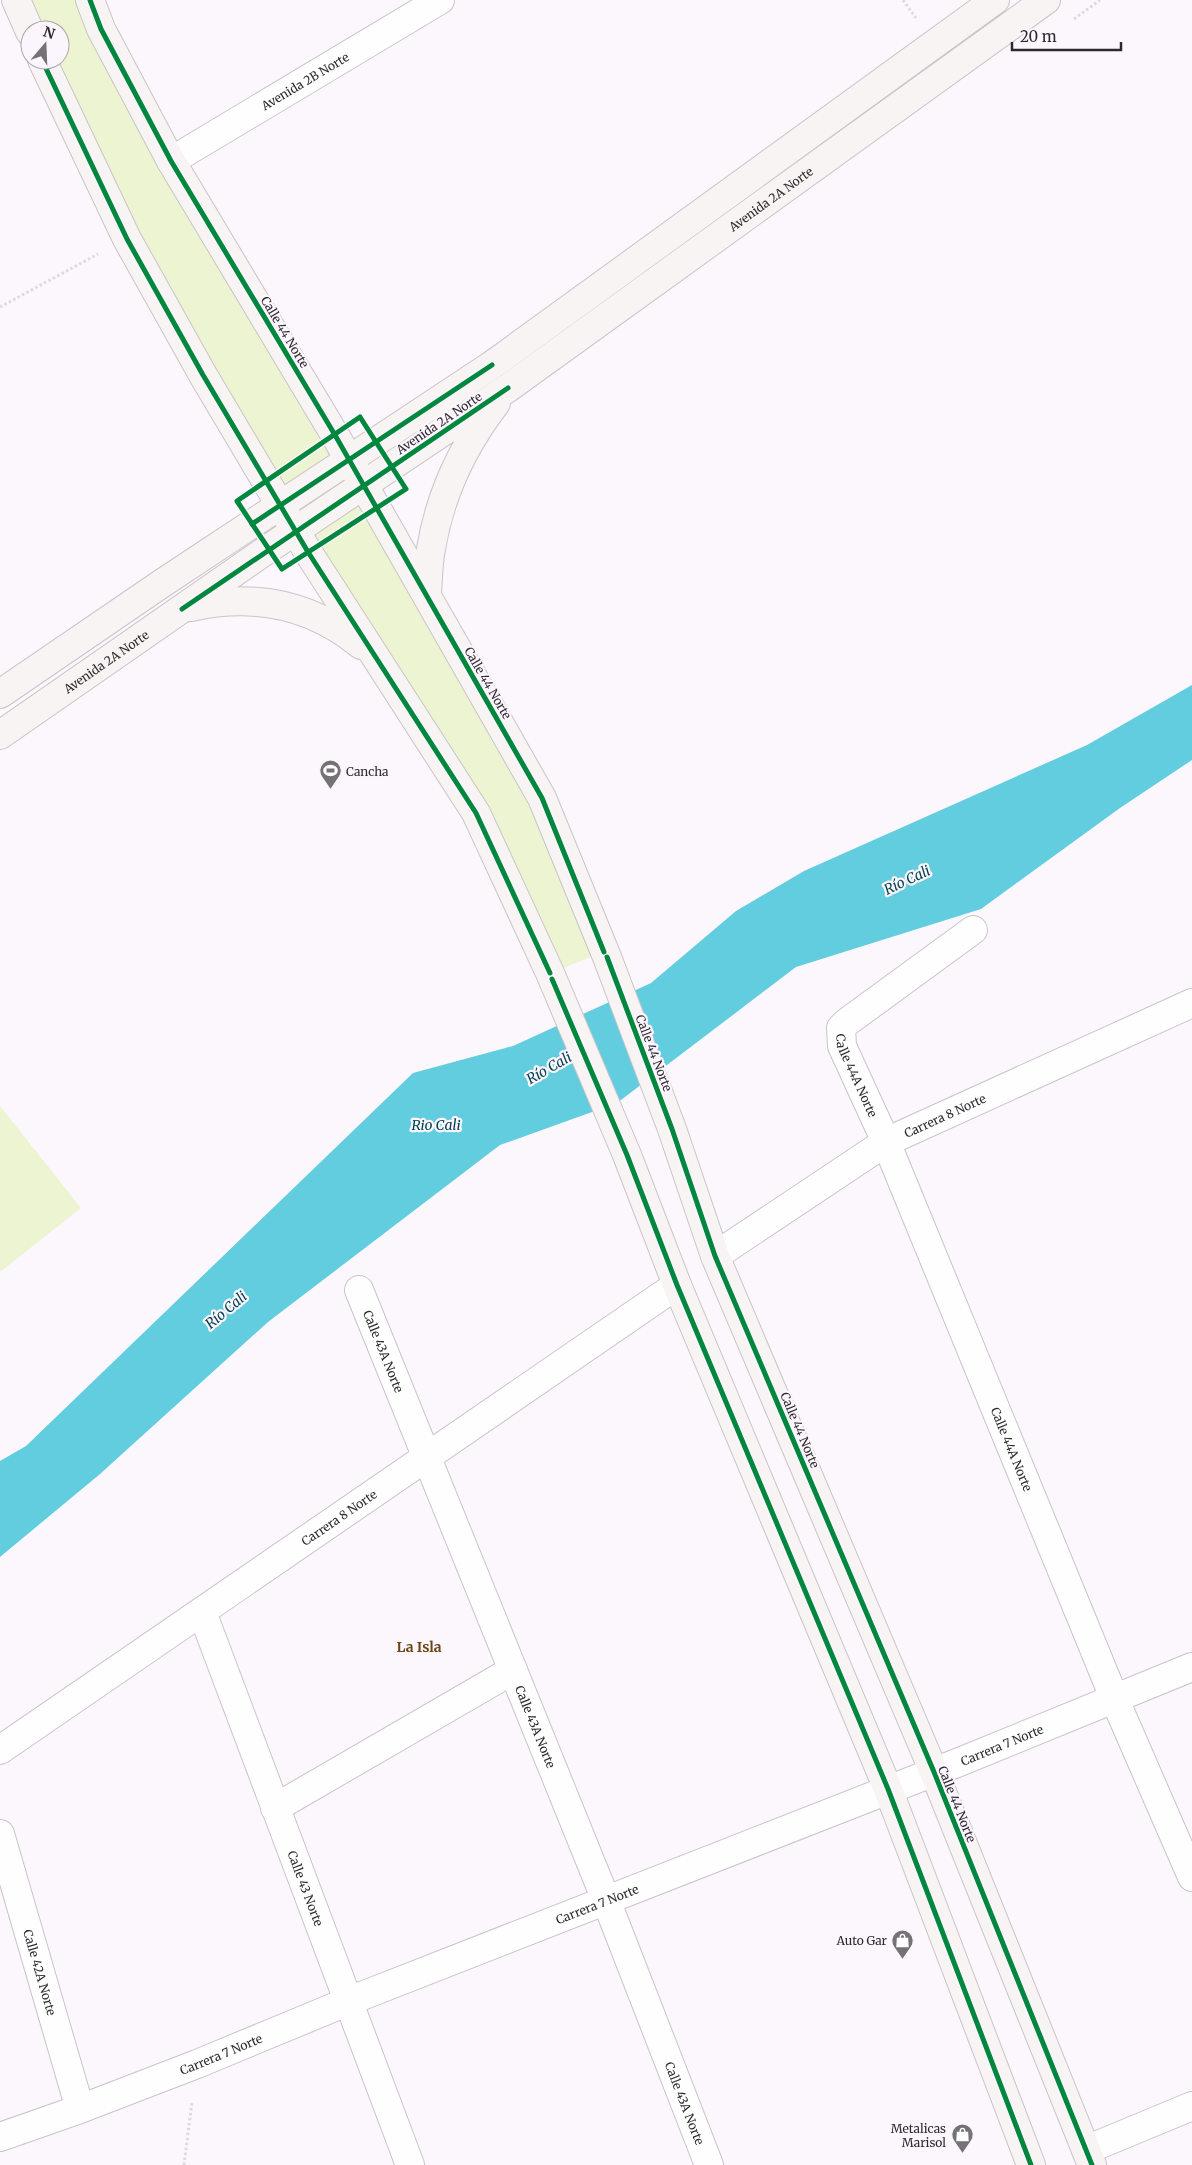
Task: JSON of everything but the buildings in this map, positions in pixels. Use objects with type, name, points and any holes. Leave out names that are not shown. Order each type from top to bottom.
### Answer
[{"type":"main road","points":[[16,0],[25,20]]},
{"type":"main road","name":"Calle 44 Norte","points":[[90,0],[101,28],[171,161],[364,485],[542,798],[607,957],[672,1129],[715,1256],[934,1772],[1089,2158]]},
{"type":"main road","name":"Avenida 2A Norte","points":[[0,694],[500,359],[995,0]]},
{"type":"main road","name":"Avenida 2A Norte","points":[[0,735],[295,531],[508,388],[1046,0]]},
{"type":"main road","points":[[47,70],[127,239],[295,531],[476,813],[552,979],[627,1155],[677,1285],[888,1789],[1031,2165]]},
{"type":"main road","points":[[427,595],[430,550],[441,504],[447,488],[457,463],[480,424],[508,388]]},
{"type":"main road","points":[[182,609],[212,602],[243,600],[274,603],[310,614],[344,631],[373,655]]},
{"type":"street","name":"Avenida 2B Norte","points":[[171,161],[440,0]]},
{"type":"street","name":"Calle 44A Norte","points":[[973,930],[847,1022],[841,1028],[842,1046],[886,1142],[1115,1700],[1192,1877]]},
{"type":"street","name":"Carrera 8 Norte","points":[[715,1256],[886,1142],[1192,1004]]},
{"type":"street","name":"Carrera 8 Norte","points":[[0,1750],[677,1285]]},
{"type":"street","name":"Calle 43A Norte","points":[[359,1290],[606,1900],[709,2165]]},
{"type":"street","name":"Calle 43 Norte","points":[[202,1612],[410,2165]]},
{"type":"street","name":"Carrera 7 Norte","points":[[0,2137],[80,2109],[197,2064],[349,2001],[934,1772],[1115,1700],[1192,1667]]},
{"type":"street","points":[[276,1808],[513,1670]]},
{"type":"street","name":"Calle 42A Norte","points":[[0,1834],[80,2109]]},
{"type":"street","points":[[1089,2158],[1192,2106]]},
{"type":"path","points":[[0,307],[127,239]]},
{"type":"path","points":[[184,2165],[197,2064]]},
{"type":"green space","points":[[16,0],[90,0],[349,460],[280,505],[47,70],[70,70],[70,20],[25,20]]},
{"type":"green space","points":[[364,485],[427,595],[604,952],[550,973],[476,813],[295,531]]},
{"type":"green space","points":[[0,1106],[81,1208],[0,1272]]},
{"type":"water","name":"Rio Cali","points":[[1192,685],[1192,760],[1120,808],[981,909],[796,967],[617,1103],[500,1145],[268,1322],[100,1474],[0,1557],[0,1461],[26,1446],[413,1073],[513,1046],[651,983],[736,911],[804,871],[1087,745]]},
{"type":"cycle path","points":[[90,0],[101,29],[171,161],[335,435],[542,798],[604,952]]},
{"type":"cycle path","points":[[47,70],[127,239],[203,375],[308,552],[476,813],[550,973]]},
{"type":"cycle path","points":[[252,524],[492,365]]},
{"type":"cycle path","points":[[182,609],[508,388]]},
{"type":"cycle path","points":[[360,417],[406,489],[282,569],[237,501],[360,417]]},
{"type":"cycle path","points":[[607,957],[672,1129],[715,1256],[934,1772],[1092,2165]]},
{"type":"cycle path","points":[[552,979],[627,1155],[677,1285],[888,1789],[1031,2165]]},
{"type":"place","name":"Cancha","points":[[330,790]]},
{"type":"place","name":"Auto Gar","points":[[903,1959]]},
{"type":"place","name":"Metalicas Marisol","points":[[962,2154]]},
{"type":"district","name":"La Isla","points":[[419,1647]]},
{"type":"water label","name":"Río Cali","points":[[907,880]]},
{"type":"water label","name":"Río Cali","points":[[549,1068]]},
{"type":"water label","name":"Río Cali","points":[[226,1310]]}]
